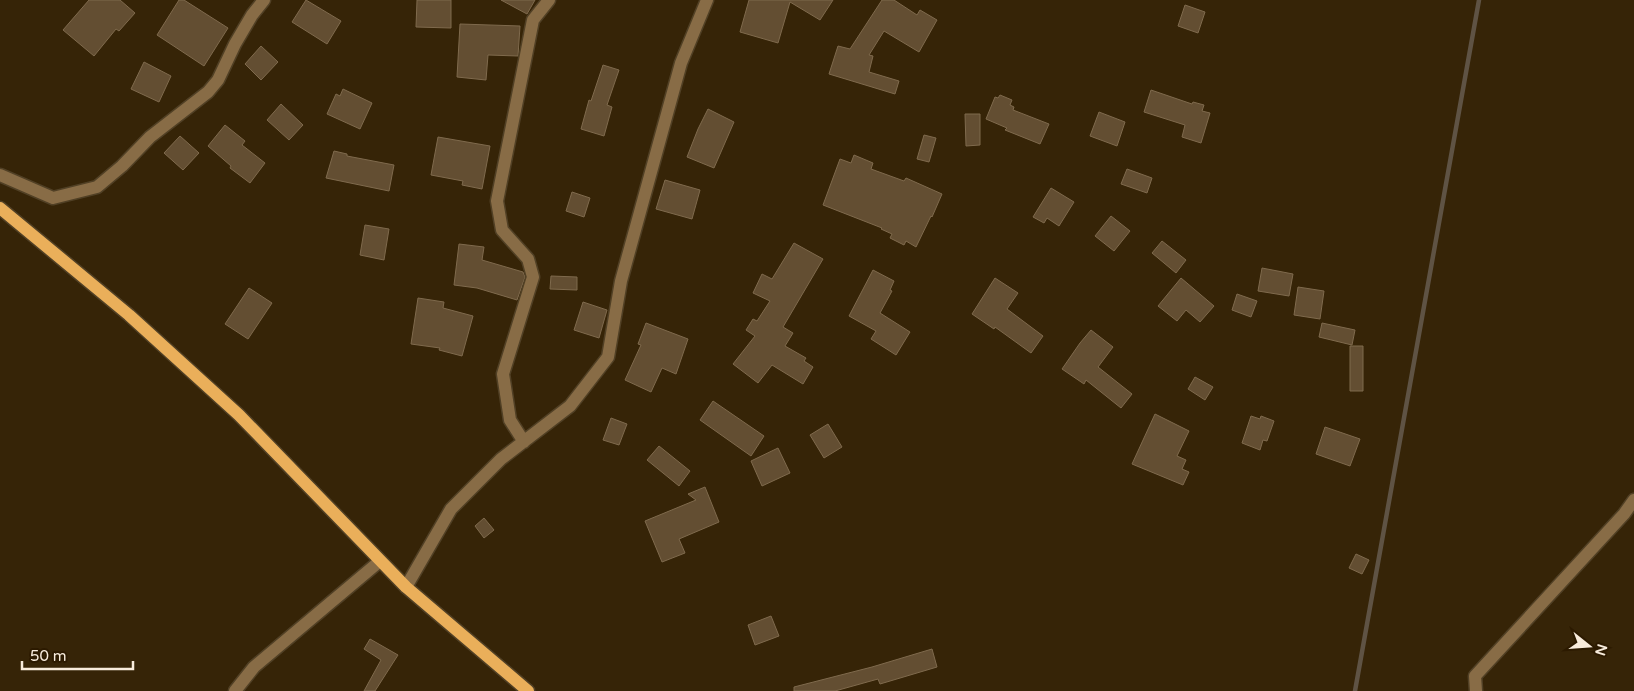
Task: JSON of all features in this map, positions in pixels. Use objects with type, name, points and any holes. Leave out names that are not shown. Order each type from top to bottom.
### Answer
[{"type":"main road","points":[[0,208],[129,315],[239,415],[406,587],[528,691]]},
{"type":"street","points":[[0,175],[53,198],[97,187],[122,166],[150,137],[208,92],[218,80],[235,44],[252,15],[264,0]]},
{"type":"street","points":[[524,442],[510,420],[503,374],[533,277],[528,259],[502,230],[497,201],[533,20],[549,0]]},
{"type":"street","points":[[406,587],[451,509],[501,460],[570,406],[608,357],[621,281],[681,64],[704,1]]},
{"type":"street","points":[[1476,691],[1475,676],[1624,514],[1634,500]]},
{"type":"street","points":[[235,691],[254,667],[380,561]]},
{"type":"building","points":[[89,0],[120,0],[135,13],[119,31],[116,29],[94,56],[63,30]]},
{"type":"building","points":[[179,0],[184,0],[228,28],[204,66],[157,35]]},
{"type":"building","points":[[306,0],[341,21],[327,44],[292,22]]},
{"type":"building","points":[[417,0],[451,0],[451,28],[416,27]]},
{"type":"building","points":[[501,0],[535,0],[527,14]]},
{"type":"building","points":[[749,0],[833,0],[820,20],[790,2],[778,43],[740,32]]},
{"type":"building","points":[[882,0],[894,0],[917,15],[920,10],[937,20],[919,52],[884,31],[869,55],[873,56],[869,72],[899,81],[895,94],[829,74],[838,46],[850,49]]},
{"type":"building","points":[[1185,5],[1205,12],[1198,33],[1178,26]]},
{"type":"building","points":[[460,24],[520,26],[518,56],[488,55],[486,80],[457,77]]},
{"type":"building","points":[[261,46],[278,62],[261,80],[245,64]]},
{"type":"building","points":[[144,62],[171,76],[159,102],[131,89]]},
{"type":"building","points":[[603,65],[619,70],[607,105],[612,107],[604,136],[581,129],[589,100],[591,101]]},
{"type":"building","points":[[343,89],[372,103],[360,129],[327,114],[336,94],[340,96]]},
{"type":"building","points":[[1151,90],[1192,104],[1193,102],[1204,105],[1202,111],[1210,113],[1201,143],[1182,137],[1185,125],[1144,112]]},
{"type":"building","points":[[1000,95],[1012,100],[1010,105],[1014,107],[1013,110],[1049,124],[1040,144],[1005,130],[1007,128],[986,119],[995,97],[998,98]]},
{"type":"building","points":[[281,104],[303,125],[289,140],[267,120]]},
{"type":"building","points":[[708,109],[734,122],[714,168],[687,157]]},
{"type":"building","points":[[1099,112],[1125,122],[1117,146],[1090,136]]},
{"type":"building","points":[[965,114],[980,114],[980,145],[966,146]]},
{"type":"building","points":[[225,125],[245,141],[242,145],[265,163],[250,183],[230,168],[231,166],[208,146]]},
{"type":"building","points":[[924,135],[936,138],[929,162],[917,159]]},
{"type":"building","points":[[180,136],[199,153],[183,170],[164,153]]},
{"type":"building","points":[[438,137],[490,146],[482,189],[462,185],[463,181],[431,175]]},
{"type":"building","points":[[334,151],[347,154],[347,156],[394,165],[389,191],[326,178]]},
{"type":"building","points":[[854,155],[873,163],[871,169],[904,181],[906,178],[942,194],[916,247],[906,241],[904,245],[890,238],[892,234],[882,228],[823,205],[840,159],[851,163]]},
{"type":"building","points":[[1127,169],[1152,178],[1147,193],[1121,184]]},
{"type":"building","points":[[665,180],[700,190],[692,219],[656,209]]},
{"type":"building","points":[[1051,188],[1074,202],[1059,226],[1047,218],[1044,223],[1033,217]]},
{"type":"building","points":[[572,192],[590,198],[584,217],[566,211]]},
{"type":"building","points":[[1111,216],[1130,231],[1114,251],[1095,236]]},
{"type":"building","points":[[365,225],[389,229],[384,260],[360,255]]},
{"type":"building","points":[[1162,241],[1186,260],[1176,273],[1152,253]]},
{"type":"building","points":[[794,243],[823,259],[783,327],[793,333],[785,346],[806,358],[804,361],[813,367],[803,384],[772,365],[758,383],[733,364],[755,336],[746,330],[753,319],[757,321],[770,301],[753,293],[762,274],[772,279]]},
{"type":"building","points":[[459,244],[484,247],[482,260],[523,272],[525,277],[517,300],[477,288],[454,285]]},
{"type":"building","points":[[1262,268],[1293,274],[1289,296],[1258,291]]},
{"type":"building","points":[[873,270],[894,281],[890,290],[892,291],[880,313],[910,332],[896,355],[871,339],[876,331],[849,316]]},
{"type":"building","points":[[551,276],[577,277],[577,290],[550,289]]},
{"type":"building","points":[[995,278],[1018,293],[1007,309],[1043,336],[1031,353],[995,327],[994,329],[972,314]]},
{"type":"building","points":[[1181,278],[1214,306],[1200,322],[1186,310],[1177,321],[1158,306]]},
{"type":"building","points":[[1298,287],[1324,291],[1320,319],[1294,315]]},
{"type":"building","points":[[249,288],[272,303],[248,339],[225,324]]},
{"type":"building","points":[[1237,294],[1257,301],[1251,317],[1232,310]]},
{"type":"building","points":[[418,298],[444,302],[443,308],[473,316],[462,356],[439,350],[440,348],[411,344]]},
{"type":"building","points":[[583,302],[607,310],[599,338],[574,330]]},
{"type":"building","points":[[646,323],[688,339],[676,374],[662,368],[651,392],[625,380],[641,345],[638,344]]},
{"type":"building","points":[[1322,323],[1355,330],[1352,345],[1319,337]]},
{"type":"building","points":[[1091,330],[1113,347],[1098,367],[1132,394],[1121,408],[1086,380],[1084,384],[1062,369]]},
{"type":"building","points":[[1350,346],[1363,346],[1363,391],[1350,391]]},
{"type":"building","points":[[1195,377],[1213,387],[1205,400],[1188,389]]},
{"type":"building","points":[[713,401],[764,436],[751,456],[700,420]]},
{"type":"building","points":[[1155,414],[1189,431],[1177,456],[1186,460],[1182,469],[1189,472],[1183,485],[1132,464]]},
{"type":"building","points":[[1251,416],[1260,419],[1261,416],[1274,421],[1267,441],[1263,440],[1260,450],[1242,443]]},
{"type":"building","points":[[611,418],[627,424],[619,445],[603,440]]},
{"type":"building","points":[[828,424],[842,447],[824,458],[810,435]]},
{"type":"building","points":[[1325,427],[1360,439],[1350,466],[1316,454]]},
{"type":"building","points":[[659,446],[690,471],[679,486],[647,460]]},
{"type":"building","points":[[778,448],[790,473],[762,486],[751,461]]},
{"type":"building","points":[[705,487],[719,522],[679,539],[685,553],[662,562],[645,521],[696,500],[688,494]]},
{"type":"building","points":[[484,518],[494,530],[484,538],[475,526]]},
{"type":"building","points":[[1356,554],[1369,560],[1362,574],[1349,568]]},
{"type":"building","points":[[771,616],[779,636],[755,645],[748,625]]},
{"type":"building","points":[[370,639],[398,655],[375,691],[364,691],[381,660],[364,649]]},
{"type":"building","points":[[932,649],[937,667],[880,684],[878,679],[835,691],[794,691],[794,687]]},
{"type":"waterway","points":[[1355,691],[1479,0]]}]
